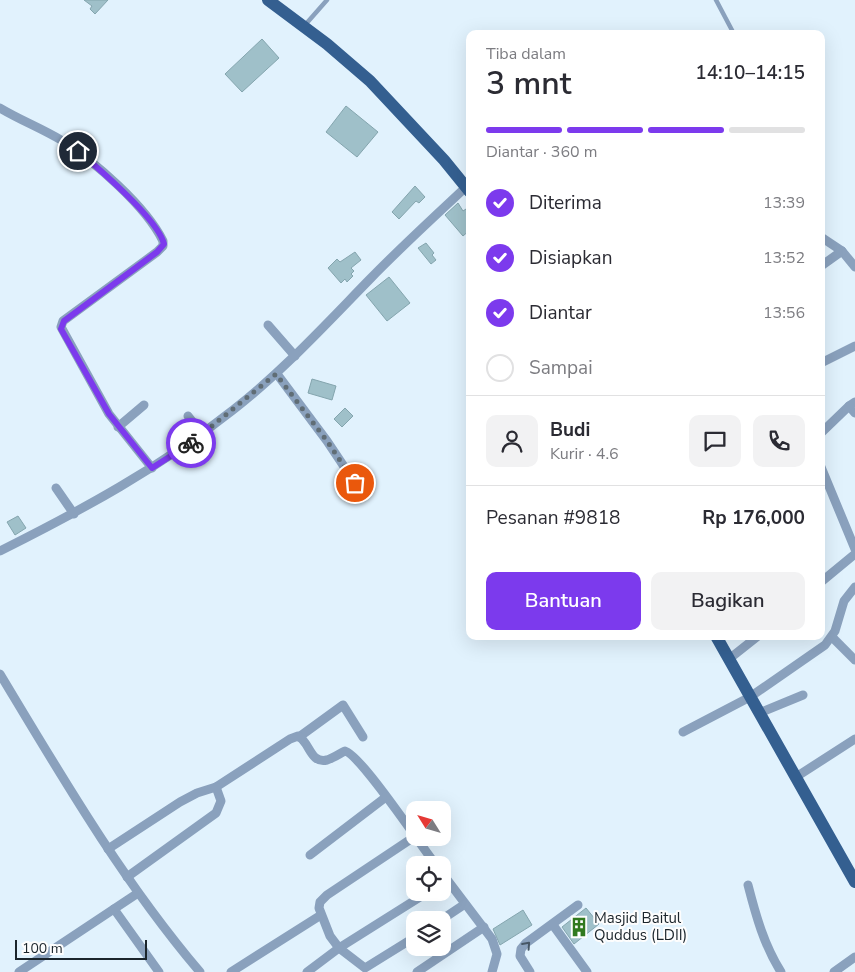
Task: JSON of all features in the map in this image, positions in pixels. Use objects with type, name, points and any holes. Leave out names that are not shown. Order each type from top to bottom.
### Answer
[{"type":"main road","points":[[268,0],[304,26],[370,81],[466,188]]},
{"type":"main road","points":[[718,640],[855,882]]},
{"type":"street","points":[[0,108],[61,140],[85,157],[130,198],[164,241],[163,246],[157,252],[65,320],[61,325],[62,331],[118,427],[152,468]]},
{"type":"street","points":[[0,551],[74,514],[152,468],[202,434],[276,374],[372,278],[466,192]]},
{"type":"street","points":[[825,240],[842,251],[855,267]]},
{"type":"street","points":[[825,263],[842,251]]},
{"type":"street","points":[[268,325],[295,356]]},
{"type":"street","points":[[825,361],[855,346]]},
{"type":"street","points":[[276,374],[327,441],[355,483]]},
{"type":"street","points":[[118,427],[144,405]]},
{"type":"street","points":[[825,430],[853,407]]},
{"type":"street","points":[[188,416],[202,434]]},
{"type":"street","points":[[825,477],[855,549]]},
{"type":"street","points":[[56,488],[74,514]]},
{"type":"street","points":[[825,579],[855,554]]},
{"type":"street","points":[[683,732],[750,697],[816,652],[832,637],[842,606],[855,587]]},
{"type":"street","points":[[832,637],[855,660]]},
{"type":"street","points":[[729,659],[753,640]]},
{"type":"street","points":[[0,674],[62,778],[126,877],[200,972]]},
{"type":"street","points":[[759,713],[803,695]]},
{"type":"street","points":[[108,849],[186,799],[216,787],[290,739],[299,737],[343,705],[364,737]]},
{"type":"street","points":[[299,737],[314,757],[321,761],[345,751],[351,754],[363,766],[406,826]]},
{"type":"street","points":[[796,777],[855,739]]},
{"type":"street","points":[[126,877],[216,813],[221,801],[216,787]]},
{"type":"street","points":[[310,855],[386,797]]},
{"type":"street","points":[[406,842],[327,895],[320,902],[321,915],[339,948],[367,968],[406,943]]},
{"type":"street","points":[[421,846],[429,856]]},
{"type":"street","points":[[748,885],[761,932],[769,952],[781,972]]},
{"type":"street","points":[[451,887],[484,927],[497,952],[492,972]]},
{"type":"street","points":[[19,972],[138,893]]},
{"type":"street","points":[[306,972],[339,948],[414,901]]},
{"type":"street","points":[[451,913],[465,904]]},
{"type":"street","points":[[530,972],[521,958],[521,949],[526,943],[578,905]]},
{"type":"street","points":[[114,909],[159,972]]},
{"type":"street","points":[[231,972],[321,915]]},
{"type":"street","points":[[552,925],[587,972]]},
{"type":"street","points":[[417,972],[484,927]]},
{"type":"street","points":[[834,972],[855,957]]},
{"type":"lane","points":[[304,26],[327,0]]},
{"type":"lane","points":[[716,0],[732,30]]},
{"type":"building","points":[[84,0],[108,0],[95,14],[90,9],[92,6]]},
{"type":"building","points":[[262,39],[279,58],[242,92],[225,74]]},
{"type":"building","points":[[346,106],[378,132],[357,157],[326,132]]},
{"type":"building","points":[[415,186],[425,197],[419,203],[416,201],[399,219],[392,212]]},
{"type":"building","points":[[458,203],[463,211],[466,209],[466,233],[463,236],[445,215]]},
{"type":"building","points":[[426,243],[434,253],[432,255],[436,260],[431,264],[418,248]]},
{"type":"building","points":[[355,252],[361,260],[351,268],[354,271],[351,274],[353,276],[347,282],[345,279],[341,283],[328,268],[337,259],[340,262]]},
{"type":"building","points":[[389,277],[410,303],[387,321],[366,295]]},
{"type":"building","points":[[312,379],[336,386],[332,400],[308,393]]},
{"type":"building","points":[[345,408],[353,416],[342,427],[334,419]]},
{"type":"building","points":[[18,516],[26,528],[15,535],[7,522]]},
{"type":"building","name":"Masjid Baitul Quddus (LDII)","points":[[586,908],[599,924],[574,944],[562,927]]},
{"type":"building","points":[[523,910],[532,925],[500,945],[493,929]]},
{"type":"way so far","points":[[191,443],[276,374],[327,441],[355,483]]},
{"type":"place","name":"Masjid Baitul Quddus (LDII)","points":[[579,927]]},
{"type":"route","points":[[78,151],[130,198],[160,234],[164,244],[157,252],[64,321],[61,329],[116,425],[152,468],[191,443]]}]
